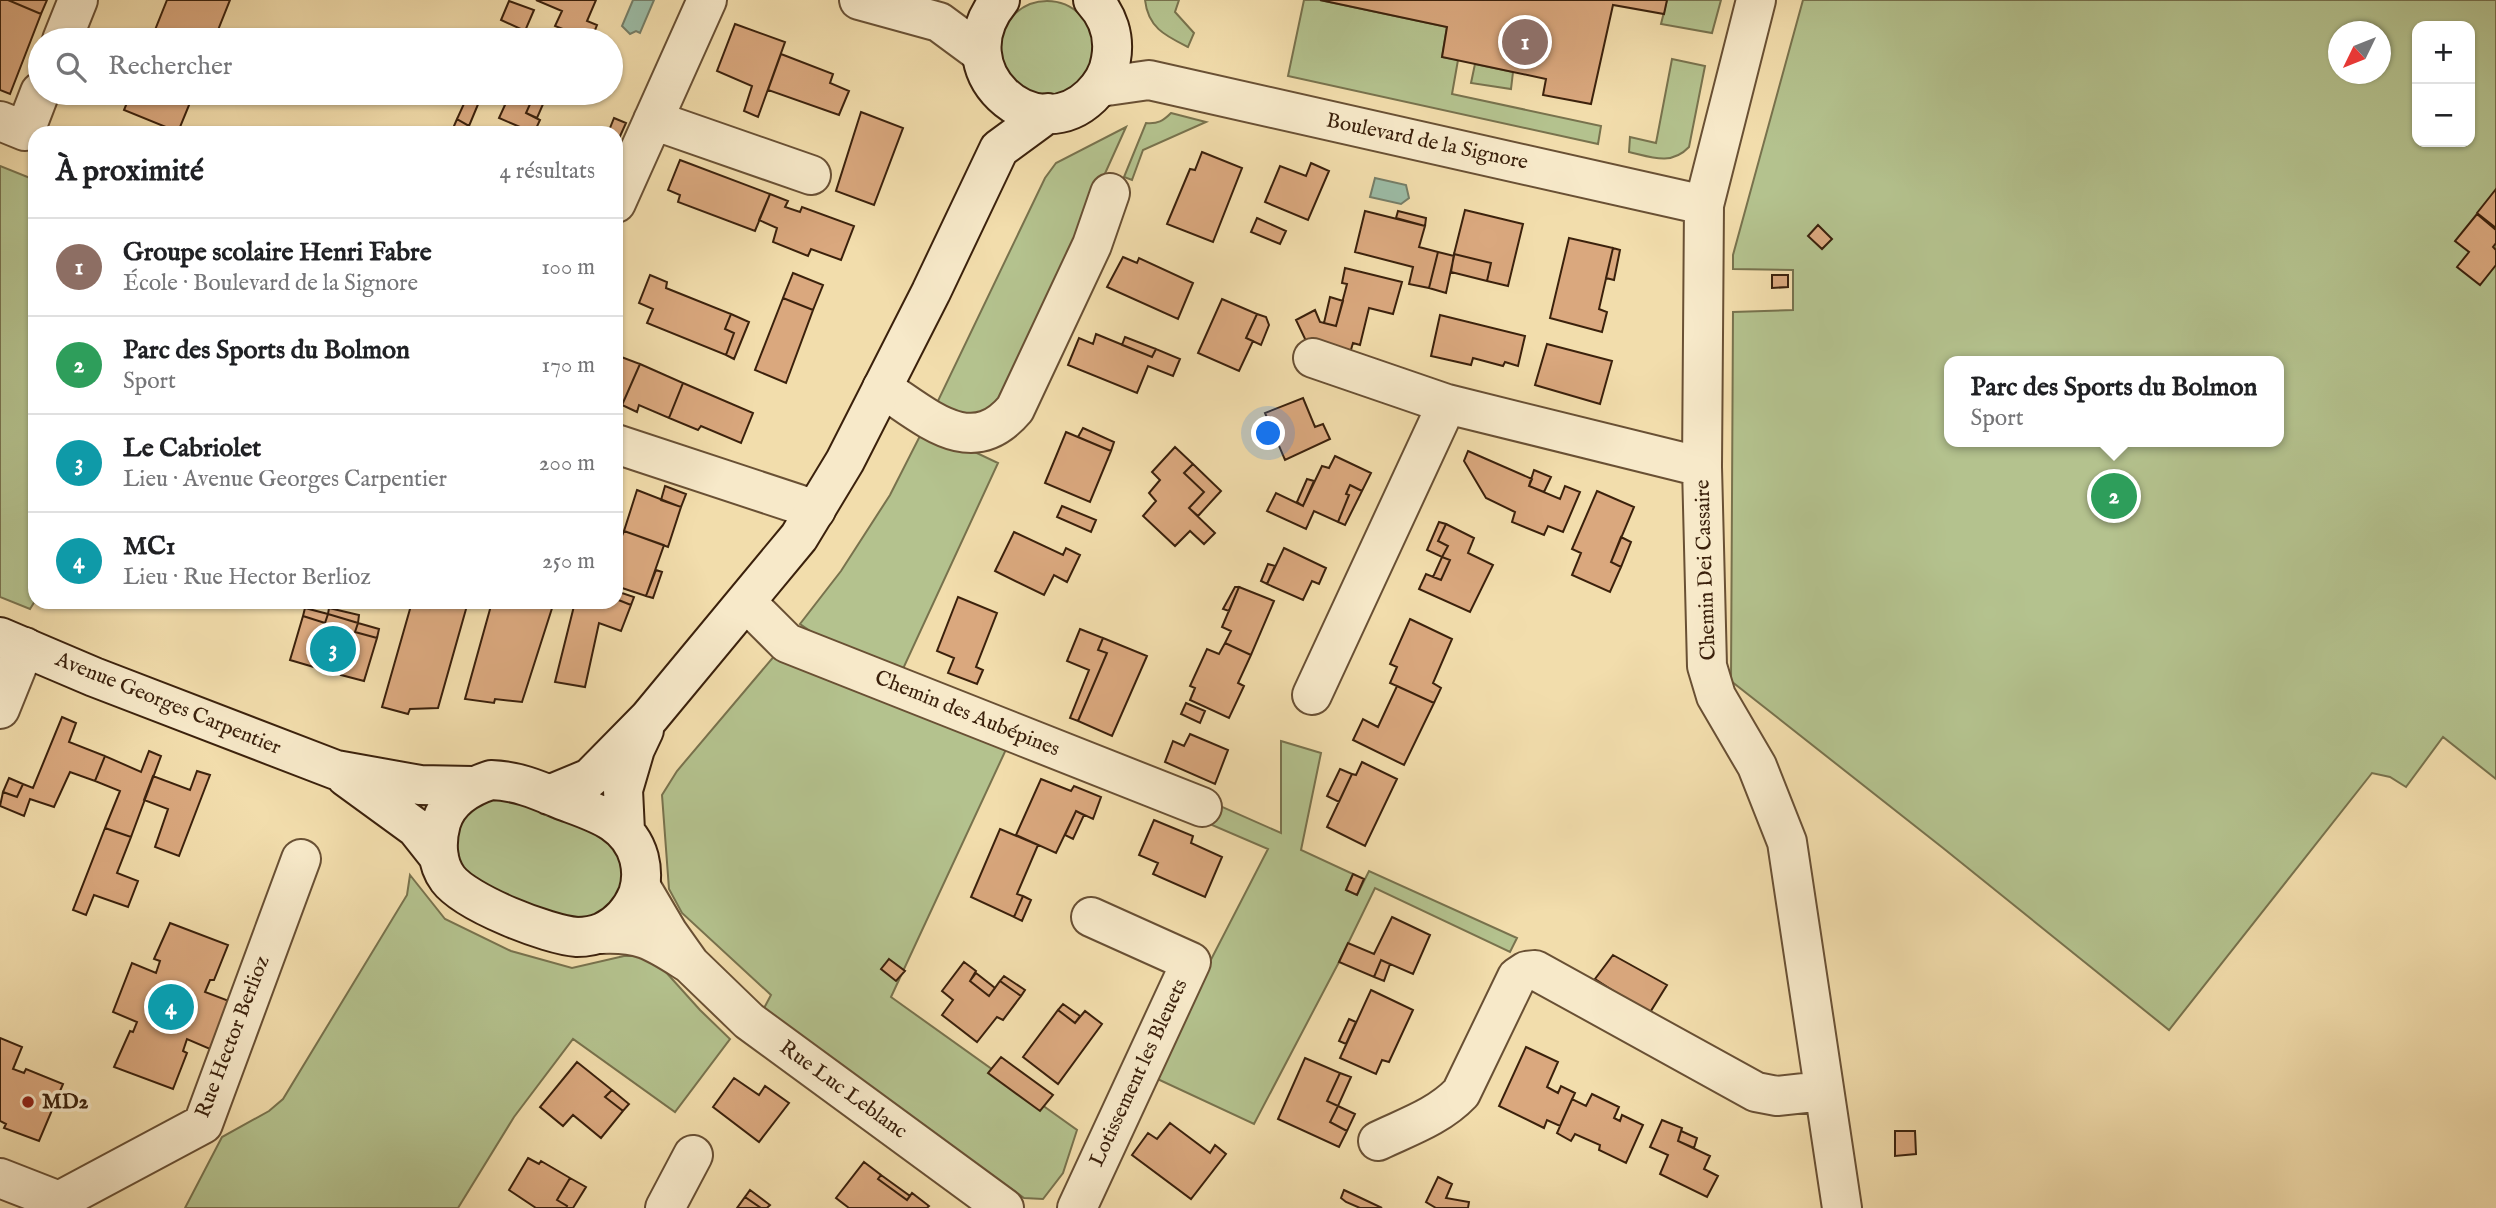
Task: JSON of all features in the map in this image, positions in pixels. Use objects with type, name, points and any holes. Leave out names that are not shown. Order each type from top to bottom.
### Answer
[{"type":"street","points":[[67,28],[78,0]]},
{"type":"street","points":[[623,187],[707,0]]},
{"type":"street","points":[[859,0],[939,22],[981,53]]},
{"type":"street","name":"Chemin Dei Cassaire","points":[[1756,0],[1704,205],[1702,467],[1707,666],[1716,696],[1757,766],[1787,842],[1842,1208]]},
{"type":"street","points":[[995,7],[981,34],[985,71],[995,88],[1009,102],[1028,111],[1048,113],[1068,110],[1085,101],[1100,87],[1110,69],[1113,48],[1110,28],[1099,3]]},
{"type":"street","points":[[939,22],[995,7]]},
{"type":"street","name":"Boulevard de la Signore","points":[[1113,48],[1149,79]]},
{"type":"street","name":"Boulevard de la Signore","points":[[1100,87],[1149,79],[1704,205]]},
{"type":"street","points":[[995,88],[999,149]]},
{"type":"street","points":[[0,121],[24,131],[35,105]]},
{"type":"street","points":[[549,795],[590,778],[649,718],[799,537],[845,461],[999,149],[1048,113]]},
{"type":"street","points":[[653,120],[811,175]]},
{"type":"street","points":[[882,388],[954,431],[973,435],[987,432],[1003,423],[1015,410],[1092,245],[1110,193]]},
{"type":"street","points":[[1312,358],[1447,404],[1702,467]]},
{"type":"street","points":[[1312,695],[1447,404]]},
{"type":"street","points":[[623,446],[816,510]]},
{"type":"street","name":"Chemin des Aubépines","points":[[746,602],[787,643],[1202,807]]},
{"type":"street","points":[[0,709],[12,642]]},
{"type":"street","name":"Avenue Georges Carpentier","points":[[12,642],[336,771],[416,828],[439,857]]},
{"type":"street","points":[[625,831],[623,790],[635,749],[649,718]]},
{"type":"street","name":"Avenue Georges Carpentier","points":[[336,771],[420,785],[472,786]]},
{"type":"street","points":[[491,780],[512,781],[549,795],[608,818],[625,831],[636,847],[642,867],[634,906],[620,923],[601,934],[580,937],[558,934],[480,904],[462,893],[447,877],[439,857],[437,836],[444,815],[456,798],[472,786],[491,780]]},
{"type":"street","name":"Rue Hector Berlioz","points":[[0,1178],[59,1201],[203,1124],[301,859]]},
{"type":"street","name":"Rue Luc Leblanc","points":[[640,887],[667,933],[690,964],[749,1021],[1004,1208]]},
{"type":"street","name":"Lotissement les Bleuets","points":[[1077,1208],[1191,962],[1091,917]]},
{"type":"street","name":"Rue Luc Leblanc","points":[[601,934],[627,933],[650,939],[690,964]]},
{"type":"street","points":[[1378,1141],[1434,1115],[1449,1106],[1461,1093],[1517,977],[1525,971],[1535,970],[1756,1092],[1777,1096],[1823,1091]]},
{"type":"street","points":[[665,1208],[693,1154]]},
{"type":"shaded area","points":[[633,0],[654,0],[640,33],[636,31],[630,34],[622,26]]},
{"type":"shaded area","points":[[1145,0],[1179,0],[1175,12],[1194,33],[1188,47],[1159,30],[1150,18]]},
{"type":"shaded area","points":[[1304,0],[1320,0],[1447,27],[1442,57],[1458,60],[1452,94],[1601,126],[1598,144],[1288,76]]},
{"type":"shaded area","points":[[1667,0],[1721,0],[1712,33],[1661,24]]},
{"type":"shaded area","points":[[1803,0],[2496,0],[2496,779],[2443,737],[2406,787],[2390,777],[2372,773],[2169,1030],[1731,681],[1733,312],[1793,310],[1793,270],[1733,269],[1733,255]]},
{"type":"shaded area","points":[[1047,1],[1065,4],[1080,15],[1091,30],[1094,48],[1091,66],[1080,81],[1065,92],[1047,95],[1029,92],[1014,81],[1003,66],[1000,48],[1003,30],[1014,15],[1029,4]]},
{"type":"shaded area","points":[[1672,59],[1705,66],[1689,147],[1668,158],[1653,158],[1629,152],[1630,137],[1656,143]]},
{"type":"shaded area","points":[[1475,64],[1513,72],[1511,89],[1471,83]]},
{"type":"shaded area","points":[[1171,113],[1206,122],[1143,150],[1132,180],[1124,177],[1146,123],[1160,121]]},
{"type":"shaded area","points":[[1126,127],[1056,282],[1009,399],[985,420],[935,407],[1045,178],[1056,163]]},
{"type":"shaded area","points":[[0,166],[28,177],[28,608],[0,597]]},
{"type":"shaded area","points":[[1375,178],[1406,185],[1409,198],[1401,204],[1370,197]]},
{"type":"shaded area","points":[[924,428],[998,463],[902,671],[816,635],[800,624],[841,571],[890,495]]},
{"type":"shaded area","points":[[781,648],[1009,743],[891,997],[1077,1130],[1063,1173],[1043,1199],[1024,1198],[762,1012],[771,995],[682,913],[669,889],[662,795],[677,771]]},
{"type":"shaded area","points":[[1281,741],[1321,753],[1301,850],[1353,874],[1346,890],[1357,895],[1369,871],[1517,938],[1510,952],[1375,888],[1254,1124],[1151,1076],[1268,849],[1184,813],[1191,793],[1281,833]]},
{"type":"shaded area","points":[[497,789],[609,826],[633,880],[596,924],[478,892],[455,864],[451,828]]},
{"type":"shaded area","points":[[410,875],[445,919],[511,951],[572,968],[624,956],[647,956],[664,970],[730,1039],[675,1112],[573,1039],[514,1117],[458,1208],[185,1208],[222,1137],[269,1111],[283,1099],[407,895]]},
{"type":"building","points":[[0,0],[8,0],[41,14],[36,28],[28,28],[28,48],[10,94],[0,90]]},
{"type":"building","points":[[8,0],[47,0],[41,14]]},
{"type":"building","points":[[167,0],[230,0],[219,28],[156,28]]},
{"type":"building","points":[[536,0],[596,0],[587,21],[597,25],[596,28],[555,26],[562,11]]},
{"type":"building","points":[[1320,0],[1667,0],[1664,14],[1613,5],[1591,104],[1543,95],[1546,79],[1442,57],[1447,27]]},
{"type":"building","points":[[509,1],[534,10],[526,28],[518,28],[501,20]]},
{"type":"building","points":[[735,24],[785,42],[758,117],[744,111],[752,86],[717,71]]},
{"type":"building","points":[[781,54],[833,74],[830,83],[849,91],[839,115],[768,90]]},
{"type":"building","points":[[126,105],[189,105],[180,126],[163,126],[124,110]]},
{"type":"building","points":[[463,105],[478,105],[469,126],[457,119]]},
{"type":"building","points":[[505,105],[530,105],[526,113],[540,120],[537,126],[518,126],[499,118]]},
{"type":"building","points":[[530,105],[543,105],[537,118],[526,113]]},
{"type":"building","points":[[861,112],[903,128],[874,205],[836,191]]},
{"type":"building","points":[[614,118],[626,123],[623,130],[623,126],[611,126]]},
{"type":"building","points":[[457,119],[469,126],[454,126]]},
{"type":"building","points":[[1202,152],[1242,168],[1213,242],[1167,224],[1190,169],[1195,170]]},
{"type":"building","points":[[680,160],[770,194],[755,231],[678,202],[680,195],[668,190]]},
{"type":"building","points":[[1311,163],[1329,171],[1308,220],[1265,202],[1280,166],[1306,176]]},
{"type":"building","points":[[2496,189],[2496,228],[2477,213]]},
{"type":"building","points":[[770,194],[788,201],[785,207],[800,212],[802,207],[854,226],[841,260],[811,249],[808,256],[773,242],[777,228],[759,220]]},
{"type":"building","points":[[1465,210],[1523,224],[1508,286],[1487,281],[1491,263],[1454,254]]},
{"type":"building","points":[[1365,211],[1425,226],[1419,247],[1438,252],[1429,288],[1409,284],[1413,267],[1355,252]]},
{"type":"building","points":[[1398,211],[1426,218],[1425,226],[1396,218]]},
{"type":"building","points":[[2477,214],[2496,230],[2496,243],[2493,247],[2496,250],[2496,265],[2480,285],[2457,267],[2469,252],[2455,241]]},
{"type":"building","points":[[1257,218],[1286,231],[1280,244],[1251,232]]},
{"type":"building","points":[[1818,225],[1832,239],[1822,249],[1808,236]]},
{"type":"building","points":[[1569,238],[1613,248],[1599,309],[1607,312],[1602,332],[1550,318]]},
{"type":"building","points":[[1613,248],[1620,250],[1614,280],[1606,278]]},
{"type":"building","points":[[1438,252],[1454,256],[1446,293],[1429,288]]},
{"type":"building","points":[[1454,254],[1491,263],[1487,281],[1451,272]]},
{"type":"building","points":[[1123,257],[1137,263],[1139,258],[1193,283],[1178,319],[1107,287]]},
{"type":"building","points":[[1345,268],[1402,282],[1393,314],[1369,308],[1360,345],[1353,343],[1350,353],[1306,341],[1296,320],[1315,310],[1320,322],[1336,326],[1347,284],[1342,283]]},
{"type":"building","points":[[793,273],[823,285],[813,310],[783,298]]},
{"type":"building","points":[[650,275],[667,282],[666,288],[731,314],[725,329],[734,333],[726,355],[647,323],[653,309],[639,303]]},
{"type":"building","points":[[1772,275],[1788,275],[1788,287],[1772,288]]},
{"type":"building","points":[[1330,297],[1343,301],[1336,326],[1324,323]]},
{"type":"building","points":[[783,298],[813,310],[786,383],[755,370]]},
{"type":"building","points":[[1222,299],[1257,314],[1246,338],[1253,341],[1239,371],[1198,353]]},
{"type":"building","points":[[731,314],[749,322],[734,359],[726,355],[734,333],[725,329]]},
{"type":"building","points":[[1257,314],[1266,317],[1269,325],[1261,345],[1246,338]]},
{"type":"building","points":[[1440,315],[1525,336],[1518,366],[1505,362],[1503,366],[1473,358],[1471,365],[1431,356]]},
{"type":"building","points":[[1096,334],[1152,357],[1156,349],[1180,359],[1173,376],[1148,366],[1137,393],[1068,365],[1079,338],[1093,344]]},
{"type":"building","points":[[1125,337],[1156,349],[1152,357],[1122,345]]},
{"type":"building","points":[[1547,344],[1612,361],[1600,404],[1535,385]]},
{"type":"building","points":[[623,358],[640,364],[623,403]]},
{"type":"building","points":[[640,364],[683,383],[669,418],[639,405],[637,412],[623,405]]},
{"type":"building","points":[[683,383],[753,413],[741,443],[701,426],[698,430],[669,418]]},
{"type":"building","points":[[1303,398],[1315,427],[1323,424],[1330,439],[1285,460],[1265,413]]},
{"type":"building","points":[[1083,428],[1114,442],[1111,451],[1078,437]]},
{"type":"building","points":[[1066,432],[1111,451],[1090,502],[1045,483]]},
{"type":"building","points":[[1175,447],[1193,464],[1184,473],[1204,492],[1189,508],[1215,533],[1204,544],[1190,531],[1175,546],[1143,516],[1156,501],[1149,493],[1160,480],[1152,472]]},
{"type":"building","points":[[1468,451],[1532,479],[1529,486],[1560,499],[1565,486],[1580,492],[1563,532],[1548,526],[1544,535],[1512,522],[1515,512],[1486,498],[1464,461]]},
{"type":"building","points":[[1335,456],[1371,473],[1362,491],[1350,485],[1346,494],[1349,495],[1338,522],[1314,511],[1306,529],[1267,511],[1276,493],[1303,506],[1322,466],[1329,468]]},
{"type":"building","points":[[1193,464],[1221,491],[1198,516],[1189,508],[1204,492],[1184,473]]},
{"type":"building","points":[[1534,470],[1551,477],[1544,492],[1529,486]]},
{"type":"building","points":[[1307,479],[1314,481],[1303,506],[1297,502]]},
{"type":"building","points":[[1350,485],[1362,491],[1345,525],[1338,522],[1349,495],[1346,494]]},
{"type":"building","points":[[665,486],[686,494],[681,507],[661,500]]},
{"type":"building","points":[[637,490],[681,507],[668,547],[624,531]]},
{"type":"building","points":[[1597,491],[1634,507],[1611,562],[1621,567],[1610,592],[1572,575],[1581,553],[1572,549]]},
{"type":"building","points":[[1062,506],[1096,520],[1091,532],[1057,517]]},
{"type":"building","points":[[1439,522],[1446,524],[1438,541],[1448,546],[1442,557],[1427,550]]},
{"type":"building","points":[[1446,524],[1474,538],[1468,553],[1493,565],[1470,612],[1419,589],[1426,574],[1441,580],[1450,560],[1442,557],[1448,546],[1438,541]]},
{"type":"building","points":[[624,531],[664,545],[646,596],[623,588]]},
{"type":"building","points":[[1014,532],[1063,555],[1066,548],[1080,555],[1067,582],[1054,575],[1044,595],[995,571]]},
{"type":"building","points":[[1621,537],[1631,542],[1621,567],[1611,562]]},
{"type":"building","points":[[1284,548],[1326,568],[1319,584],[1312,581],[1303,600],[1267,584]]},
{"type":"building","points":[[1442,557],[1450,560],[1441,580],[1433,577]]},
{"type":"building","points":[[1268,564],[1275,566],[1267,584],[1261,581]]},
{"type":"building","points":[[656,570],[662,572],[653,598],[646,596]]},
{"type":"building","points":[[1235,587],[1239,587],[1229,611],[1223,609]]},
{"type":"building","points":[[1239,587],[1274,601],[1251,655],[1225,643],[1231,631],[1222,627]]},
{"type":"building","points":[[623,593],[634,597],[631,605],[623,602]]},
{"type":"building","points":[[958,597],[997,613],[976,667],[983,670],[977,684],[948,673],[954,658],[937,651]]},
{"type":"building","points":[[623,602],[631,605],[621,631],[599,623],[585,687],[555,682],[573,609],[623,609]]},
{"type":"building","points":[[305,609],[328,614],[325,623],[303,616]]},
{"type":"building","points":[[329,609],[333,609],[359,615],[358,623],[328,614]]},
{"type":"building","points":[[410,609],[466,609],[438,708],[410,709],[408,714],[382,707]]},
{"type":"building","points":[[490,609],[552,609],[522,702],[495,699],[494,703],[465,699]]},
{"type":"building","points":[[328,614],[358,623],[355,632],[377,638],[364,681],[341,675],[344,666],[336,663],[334,673],[290,660],[303,616],[325,623]]},
{"type":"building","points":[[1410,619],[1452,639],[1433,683],[1441,688],[1434,703],[1390,683],[1397,667],[1390,664]]},
{"type":"building","points":[[358,623],[379,629],[377,638],[355,632]]},
{"type":"building","points":[[1080,629],[1103,638],[1098,650],[1107,653],[1078,721],[1070,718],[1089,670],[1067,661]]},
{"type":"building","points":[[1103,638],[1147,656],[1112,736],[1078,721],[1107,653],[1098,650]]},
{"type":"building","points":[[1225,643],[1251,655],[1238,683],[1244,686],[1229,718],[1190,700],[1195,688],[1190,686],[1207,649],[1219,654]]},
{"type":"building","points":[[1397,686],[1434,703],[1404,765],[1353,740],[1363,719],[1378,727]]},
{"type":"building","points":[[1186,703],[1205,711],[1200,723],[1181,714]]},
{"type":"building","points":[[62,717],[76,723],[69,742],[105,756],[95,781],[70,772],[54,807],[30,799],[24,816],[0,806],[3,792],[17,797],[23,784],[33,788]]},
{"type":"building","points":[[1190,734],[1228,750],[1215,784],[1165,762],[1173,741],[1184,746]]},
{"type":"building","points":[[149,751],[161,756],[131,837],[105,828],[120,791],[95,781],[105,756],[141,772]]},
{"type":"building","points":[[1362,762],[1397,779],[1365,846],[1327,827],[1352,774],[1356,775]]},
{"type":"building","points":[[1340,769],[1352,774],[1339,802],[1327,796]]},
{"type":"building","points":[[197,771],[210,775],[179,856],[155,847],[168,809],[144,800],[153,776],[190,790]]},
{"type":"building","points":[[9,778],[23,784],[17,797],[3,792]]},
{"type":"building","points":[[1041,779],[1071,791],[1074,786],[1101,797],[1093,819],[1076,811],[1056,853],[1016,835]]},
{"type":"building","points":[[1076,811],[1084,815],[1073,839],[1065,835]]},
{"type":"building","points":[[1154,820],[1193,836],[1191,843],[1222,857],[1205,897],[1153,874],[1158,863],[1139,855]]},
{"type":"building","points":[[105,828],[131,837],[117,873],[138,881],[128,907],[94,895],[86,915],[73,910]]},
{"type":"building","points":[[1000,829],[1038,845],[1017,894],[1023,896],[1014,917],[971,897]]},
{"type":"building","points":[[1353,874],[1364,879],[1357,895],[1346,890]]},
{"type":"building","points":[[1023,896],[1031,900],[1022,921],[1014,917]]},
{"type":"building","points":[[1392,917],[1430,935],[1413,974],[1381,960],[1374,977],[1339,962],[1348,943],[1374,954]]},
{"type":"building","points":[[170,923],[228,945],[214,980],[210,980],[205,992],[229,1001],[210,1049],[187,1039],[183,1051],[187,1053],[173,1089],[114,1067],[130,1031],[133,1032],[137,1022],[113,1012],[132,963],[156,973],[160,961],[154,959]]},
{"type":"building","points":[[1613,955],[1667,985],[1649,1014],[1595,979]]},
{"type":"building","points":[[889,959],[905,971],[896,981],[881,969]]},
{"type":"building","points":[[1381,960],[1390,964],[1384,981],[1374,977]]},
{"type":"building","points":[[964,962],[976,971],[970,981],[989,996],[1000,981],[1021,996],[1003,1020],[997,1017],[977,1042],[942,1015],[953,1000],[942,991]]},
{"type":"building","points":[[976,973],[995,988],[989,996],[970,981]]},
{"type":"building","points":[[1004,976],[1025,990],[1021,996],[1000,981]]},
{"type":"building","points":[[1371,990],[1413,1010],[1389,1062],[1382,1060],[1376,1074],[1340,1058]]},
{"type":"building","points":[[1063,1004],[1080,1016],[1075,1023],[1058,1010]]},
{"type":"building","points":[[1058,1010],[1075,1023],[1085,1011],[1102,1024],[1058,1084],[1023,1057]]},
{"type":"building","points":[[1349,1019],[1356,1022],[1346,1044],[1339,1041]]},
{"type":"building","name":"MD2","points":[[0,1038],[22,1047],[13,1069],[24,1073],[26,1069],[63,1084],[39,1141],[4,1128],[6,1124],[0,1121]]},
{"type":"building","points":[[1526,1047],[1558,1062],[1547,1087],[1558,1093],[1561,1086],[1575,1093],[1560,1126],[1547,1120],[1544,1128],[1499,1106]]},
{"type":"building","points":[[1001,1057],[1053,1095],[1040,1111],[988,1073]]},
{"type":"building","points":[[1305,1058],[1340,1073],[1327,1101],[1338,1106],[1330,1122],[1347,1131],[1339,1147],[1278,1119]]},
{"type":"building","points":[[577,1062],[612,1090],[605,1097],[623,1111],[601,1138],[573,1115],[563,1126],[540,1107]]},
{"type":"building","points":[[1340,1073],[1351,1077],[1338,1106],[1327,1101]]},
{"type":"building","points":[[734,1078],[759,1095],[765,1086],[789,1103],[759,1142],[713,1107]]},
{"type":"building","points":[[612,1090],[629,1104],[623,1111],[605,1097]]},
{"type":"building","points":[[1592,1094],[1619,1107],[1614,1118],[1620,1121],[1622,1115],[1643,1125],[1626,1163],[1599,1150],[1600,1145],[1575,1134],[1571,1141],[1557,1133],[1572,1099],[1586,1106]]},
{"type":"building","points":[[1338,1106],[1355,1114],[1347,1131],[1330,1122]]},
{"type":"building","points":[[1662,1120],[1682,1128],[1678,1141],[1710,1156],[1704,1169],[1718,1176],[1707,1197],[1660,1174],[1668,1155],[1650,1147]]},
{"type":"building","points":[[1170,1123],[1210,1153],[1215,1145],[1226,1154],[1191,1199],[1132,1155],[1148,1133],[1157,1139]]},
{"type":"building","points":[[1681,1131],[1697,1138],[1694,1148],[1678,1141]]},
{"type":"building","points":[[1895,1131],[1915,1131],[1916,1154],[1895,1156]]},
{"type":"building","points":[[528,1158],[539,1164],[541,1161],[570,1178],[557,1200],[567,1206],[566,1208],[536,1208],[509,1190]]},
{"type":"building","points":[[864,1162],[881,1175],[878,1179],[907,1200],[912,1193],[929,1206],[849,1208],[836,1198]]},
{"type":"building","points":[[881,1175],[910,1196],[907,1200],[878,1179]]},
{"type":"building","points":[[1438,1177],[1452,1184],[1446,1198],[1469,1202],[1468,1208],[1436,1208],[1426,1202]]},
{"type":"building","points":[[570,1178],[586,1187],[573,1208],[566,1208],[567,1206],[557,1200]]},
{"type":"building","points":[[750,1190],[770,1205],[761,1208],[745,1197]]},
{"type":"building","points":[[1344,1190],[1382,1208],[1360,1208],[1346,1202],[1341,1198]]},
{"type":"building","points":[[745,1197],[761,1208],[737,1208]]},
{"type":"place","name":"Groupe scolaire Henri Fabre","points":[[1525,42]]},
{"type":"place","name":"Parc des Sports du Bolmon","points":[[2114,496]]},
{"type":"place","name":"Le Cabriolet","points":[[333,649]]},
{"type":"place","name":"MC1","points":[[171,1007]]},
{"type":"place","name":"MD2","points":[[28,1102]]}]
